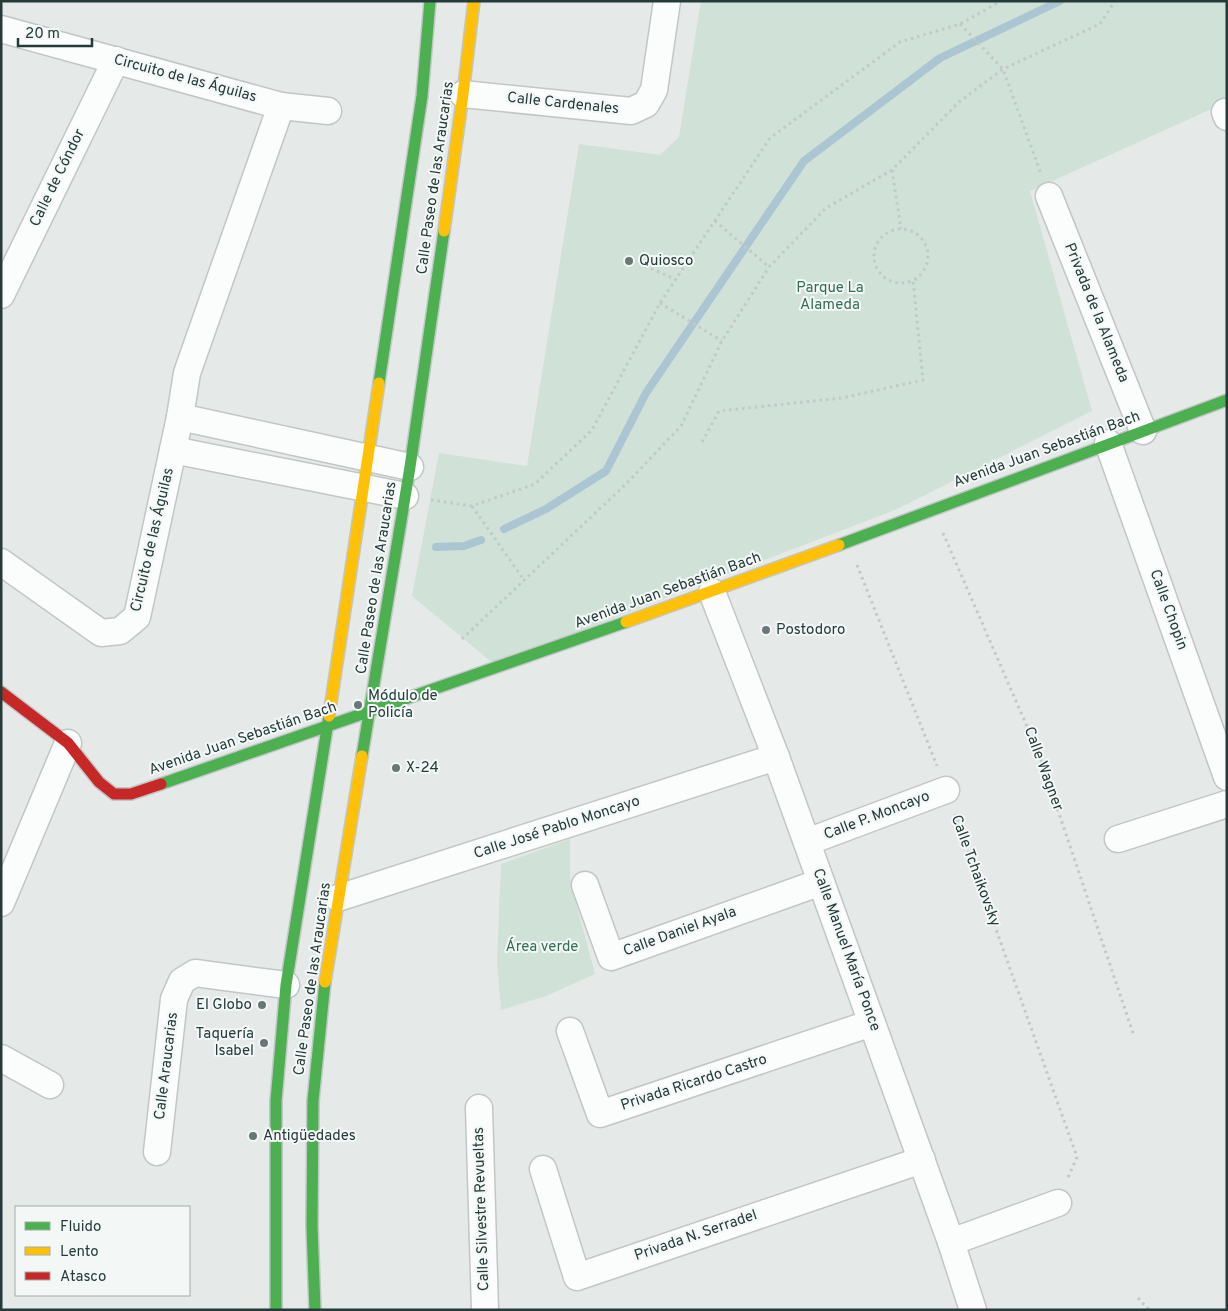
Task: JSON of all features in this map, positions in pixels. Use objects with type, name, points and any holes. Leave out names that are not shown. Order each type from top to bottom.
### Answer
[{"type":"main road","name":"Calle Paseo de las Araucarias","points":[[276,1310],[281,1225],[276,1101],[286,985],[422,96],[430,1]]},
{"type":"main road","name":"Calle Paseo de las Araucarias","points":[[315,1310],[308,1225],[313,1101],[324,988],[410,467],[463,94],[474,1]]},
{"type":"main road","name":"Avenida Juan Sebastián Bach","points":[[68,743],[99,782],[114,794],[131,794],[712,592],[1227,400]]},
{"type":"main road","points":[[1,692],[68,743]]},
{"type":"street","name":"Calle Cardenales","points":[[463,94],[631,111],[646,104],[654,90],[667,1]]},
{"type":"street","name":"Circuito de las Águilas","points":[[1,29],[281,106],[328,111]]},
{"type":"street","name":"Calle de Cóndor","points":[[1,295],[116,60]]},
{"type":"street","name":"Circuito de las Águilas","points":[[1,562],[101,633],[120,632],[137,617],[180,417],[187,373],[281,106]]},
{"type":"street","name":"Privada de la Alameda","points":[[1049,196],[1143,431]]},
{"type":"street","points":[[180,417],[410,467]]},
{"type":"street","name":"Calle Chopin","points":[[1108,443],[1221,740],[1227,777]]},
{"type":"street","name":"Circuito de las Águilas","points":[[173,450],[405,496]]},
{"type":"street","name":"Calle Manuel María Ponce","points":[[712,592],[776,757],[922,1160],[951,1242],[965,1307]]},
{"type":"street","points":[[1,903],[68,743]]},
{"type":"street","name":"Calle José Pablo Moncayo","points":[[338,898],[776,757]]},
{"type":"street","name":"Calle P. Moncayo","points":[[807,842],[946,790]]},
{"type":"street","points":[[1118,838],[1227,804]]},
{"type":"street","name":"Calle Daniel Ayala","points":[[586,885],[611,957],[821,882]]},
{"type":"street","name":"Calle Araucarias","points":[[157,1152],[174,999],[182,981],[195,973],[286,985]]},
{"type":"street","name":"Privada Ricardo Castro","points":[[570,1031],[600,1114],[872,1024]]},
{"type":"street","points":[[1,1058],[50,1085]]},
{"type":"street","name":"Calle Silvestre Revueltas","points":[[479,1108],[485,1310]]},
{"type":"street","name":"Privada N. Serradel","points":[[543,1169],[576,1277],[922,1160]]},
{"type":"street","points":[[951,1242],[1058,1203]]},
{"type":"path","points":[[405,496],[472,506],[535,484],[592,430],[660,302],[770,138],[900,42],[960,24],[1000,1]]},
{"type":"path","points":[[462,640],[628,483],[681,426],[722,341],[769,267],[826,208],[892,170],[960,102],[1003,69],[1100,24],[1114,1]]},
{"type":"path","points":[[960,24],[1003,69],[1049,196]]},
{"type":"path","points":[[892,170],[901,229]]},
{"type":"path","points":[[714,220],[769,267]]},
{"type":"path","points":[[901,229],[910,230],[918,235],[928,250],[926,268],[921,275],[904,283],[887,279],[876,266],[875,248],[879,241],[892,230],[901,229]]},
{"type":"path","points":[[645,266],[675,279]]},
{"type":"path","points":[[702,442],[718,410],[842,398],[923,380],[913,280]]},
{"type":"path","points":[[660,302],[722,341]]},
{"type":"path","points":[[472,506],[524,580]]},
{"type":"path","name":"Calle Wagner","points":[[933,509],[1039,754],[1134,1036]]},
{"type":"path","name":"Calle Tchaikovsky","points":[[848,542],[946,790],[1077,1157],[1058,1203]]},
{"type":"path","points":[[1138,1298],[1149,1310]]},
{"type":"green space","name":"Parque La Alameda","points":[[701,1],[1227,1],[1227,102],[1030,191],[1092,411],[895,510],[494,664],[412,596],[439,453],[527,466],[579,144],[660,155],[679,137]]},
{"type":"green space","name":"Área verde","points":[[570,839],[570,880],[595,974],[546,996],[501,1010],[497,962],[501,864]]},
{"type":"waterway","points":[[504,529],[546,509],[606,471],[646,393],[804,161],[940,58],[1060,1]]},
{"type":"waterway","points":[[436,547],[464,546],[481,540]]},
{"type":"traffic: fast","points":[[379,383],[422,96],[430,1]]},
{"type":"traffic: fast","points":[[362,756],[410,467],[444,231]]},
{"type":"traffic: fast","points":[[839,545],[1227,400]]},
{"type":"traffic: fast","points":[[161,784],[626,622]]},
{"type":"traffic: fast","points":[[276,1310],[276,1101],[286,985],[329,716]]},
{"type":"traffic: fast","points":[[315,1310],[312,1226],[313,1101],[325,982]]},
{"type":"traffic: slow","points":[[444,231],[474,1]]},
{"type":"traffic: slow","points":[[329,716],[379,383]]},
{"type":"traffic: slow","points":[[626,622],[839,545]]},
{"type":"traffic: slow","points":[[325,982],[362,756]]},
{"type":"traffic: jam","points":[[1,692],[68,743],[99,782],[114,794],[131,794],[161,784]]},
{"type":"place","name":"Quiosco","points":[[629,261]]},
{"type":"place","name":"Postodoro","points":[[766,630]]},
{"type":"place","name":"Módulo de Policía","points":[[358,705]]},
{"type":"place","name":"X-24","points":[[396,768]]},
{"type":"place","name":"El Globo","points":[[262,1005]]},
{"type":"place","name":"Taquería Isabel","points":[[264,1043]]},
{"type":"place","name":"Antigüedades","points":[[253,1136]]}]
